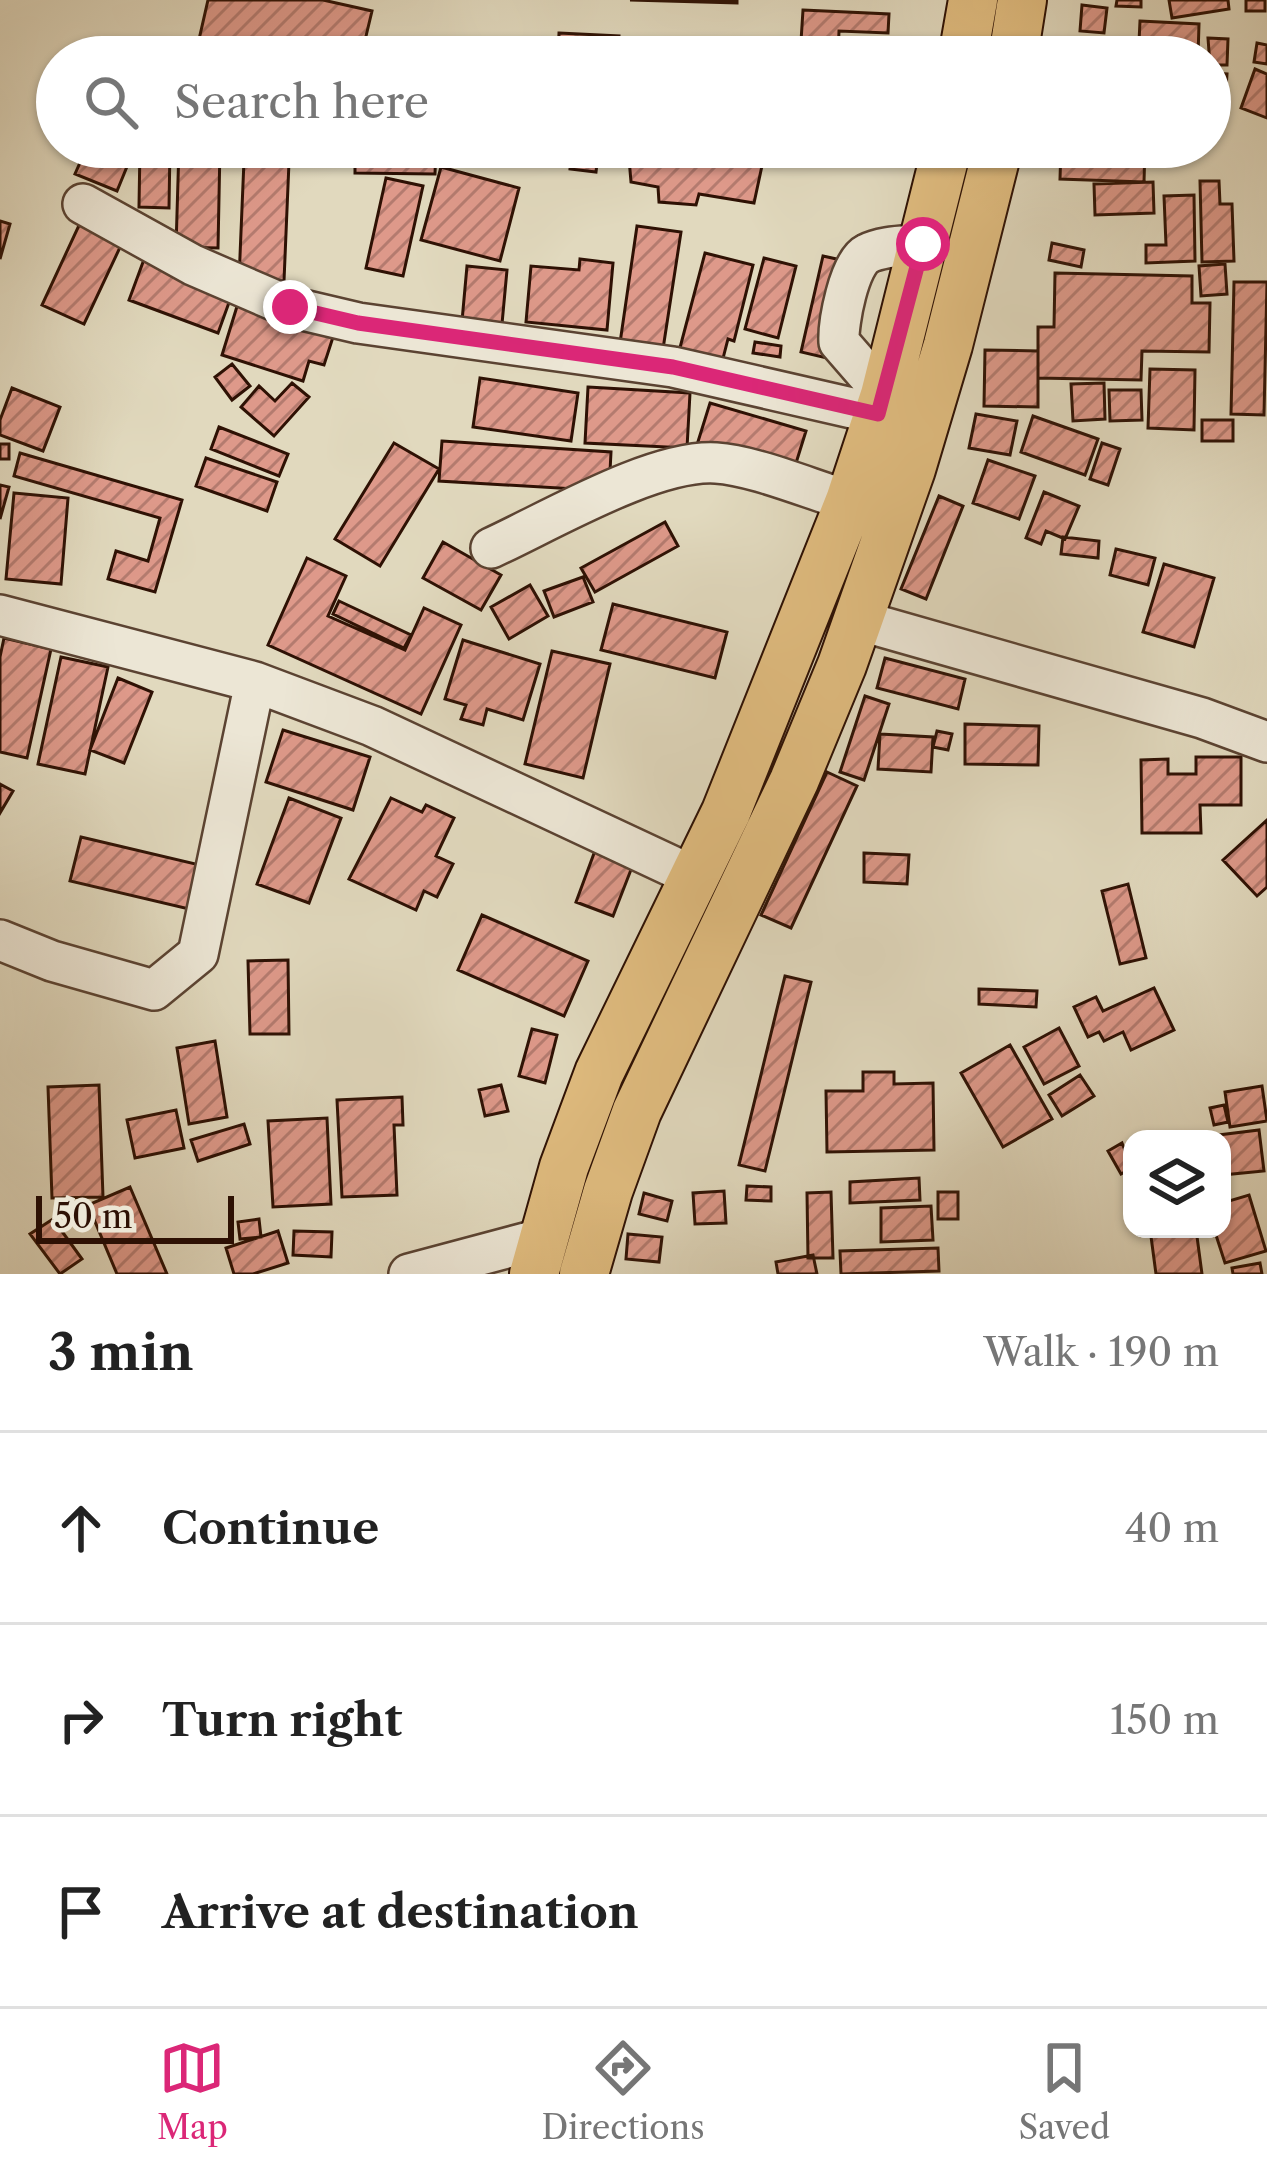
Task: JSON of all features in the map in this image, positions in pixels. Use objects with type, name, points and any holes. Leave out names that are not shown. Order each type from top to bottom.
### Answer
[{"type":"main road","points":[[967,36],[973,0]]},
{"type":"main road","points":[[1016,36],[1022,0]]},
{"type":"main road","points":[[539,1256],[564,1167],[599,1072],[726,812],[850,501],[882,405],[942,168]]},
{"type":"main road","points":[[584,1274],[638,1111],[794,781],[858,620],[942,366],[995,168]]},
{"type":"street","points":[[83,204],[193,265],[290,307],[358,323],[673,367],[882,405]]},
{"type":"street","points":[[490,548],[648,476],[693,465],[717,463],[850,501]]},
{"type":"street","points":[[0,615],[255,682],[372,726],[695,877]]},
{"type":"street","points":[[858,620],[1202,718],[1267,742]]},
{"type":"street","points":[[0,940],[52,961],[154,990],[198,954],[255,682]]},
{"type":"street","points":[[409,1274],[539,1256]]},
{"type":"building","points":[[208,0],[323,0],[372,11],[366,36],[200,36]]},
{"type":"building","points":[[630,0],[737,0],[737,3]]},
{"type":"building","points":[[1117,0],[1141,0],[1141,7],[1116,6]]},
{"type":"building","points":[[1169,0],[1228,0],[1229,9],[1172,18]]},
{"type":"building","points":[[1246,0],[1265,0],[1265,11],[1246,11]]},
{"type":"building","points":[[1082,5],[1107,8],[1104,33],[1080,31]]},
{"type":"building","points":[[803,10],[889,14],[888,33],[839,31],[839,36],[801,36]]},
{"type":"building","points":[[1140,21],[1199,24],[1199,36],[1139,36]]},
{"type":"building","points":[[559,33],[619,36],[559,36]]},
{"type":"building","points":[[1257,43],[1267,45],[1267,64],[1254,62]]},
{"type":"building","points":[[1255,69],[1267,74],[1267,118],[1241,108]]},
{"type":"building","points":[[78,168],[126,168],[117,191],[75,174]]},
{"type":"building","points":[[140,168],[170,168],[169,208],[139,207]]},
{"type":"building","points":[[178,168],[220,168],[218,248],[176,247]]},
{"type":"building","points":[[244,168],[289,168],[284,281],[239,280]]},
{"type":"building","points":[[355,168],[435,168],[435,174],[355,173]]},
{"type":"building","points":[[441,168],[519,188],[500,261],[421,240]]},
{"type":"building","points":[[630,168],[762,168],[754,203],[699,194],[696,205],[659,202],[658,187],[631,182]]},
{"type":"building","points":[[1060,168],[1144,168],[1144,182],[1060,179]]},
{"type":"building","points":[[386,178],[423,186],[403,276],[366,268]]},
{"type":"building","points":[[1200,181],[1219,181],[1220,204],[1232,204],[1234,261],[1202,262]]},
{"type":"building","points":[[1153,182],[1154,213],[1095,215],[1094,184]]},
{"type":"building","points":[[1194,195],[1195,261],[1146,263],[1146,245],[1166,245],[1164,196]]},
{"type":"building","points":[[0,221],[10,224],[0,259]]},
{"type":"building","points":[[81,221],[123,241],[84,324],[42,305]]},
{"type":"building","points":[[637,226],[681,232],[663,349],[620,343]]},
{"type":"building","points":[[1052,243],[1084,250],[1081,267],[1049,260]]},
{"type":"building","points":[[705,253],[753,265],[734,341],[728,339],[720,370],[677,359]]},
{"type":"building","points":[[146,254],[231,297],[218,333],[129,300]]},
{"type":"building","points":[[823,256],[850,262],[831,359],[801,352]]},
{"type":"building","points":[[764,258],[796,266],[778,338],[745,329]]},
{"type":"building","points":[[580,259],[613,263],[607,330],[526,322],[531,266],[579,270]]},
{"type":"building","points":[[1225,264],[1227,294],[1201,296],[1199,266]]},
{"type":"building","points":[[467,266],[507,270],[502,324],[462,321]]},
{"type":"building","points":[[1055,273],[1192,276],[1192,303],[1210,303],[1209,352],[1142,351],[1141,380],[1038,378],[1038,327],[1054,327]]},
{"type":"building","points":[[1234,282],[1267,282],[1264,415],[1231,414]]},
{"type":"building","points":[[239,300],[335,331],[324,365],[309,361],[303,381],[222,355]]},
{"type":"building","points":[[755,342],[781,346],[780,357],[753,353]]},
{"type":"building","points":[[985,350],[1038,351],[1038,407],[984,406]]},
{"type":"building","points":[[232,364],[250,386],[232,400],[215,377]]},
{"type":"building","points":[[1150,369],[1195,370],[1194,430],[1148,428]]},
{"type":"building","points":[[480,378],[578,393],[571,441],[473,427]]},
{"type":"building","points":[[292,383],[309,397],[274,436],[241,407],[259,386],[275,401]]},
{"type":"building","points":[[1104,383],[1105,419],[1073,421],[1071,384]]},
{"type":"building","points":[[588,387],[690,393],[687,448],[585,443]]},
{"type":"building","points":[[12,388],[60,407],[43,451],[0,435],[0,420]]},
{"type":"building","points":[[1109,390],[1141,390],[1142,420],[1110,421]]},
{"type":"building","points":[[710,403],[806,431],[792,476],[696,448]]},
{"type":"building","points":[[976,414],[1017,421],[1010,455],[969,448]]},
{"type":"building","points":[[1033,416],[1098,439],[1085,475],[1021,452]]},
{"type":"building","points":[[1202,420],[1233,420],[1233,441],[1202,441]]},
{"type":"building","points":[[219,427],[288,454],[279,476],[211,449]]},
{"type":"building","points":[[442,441],[611,452],[609,491],[439,481]]},
{"type":"building","points":[[394,443],[439,469],[380,566],[335,539]]},
{"type":"building","points":[[1102,443],[1120,449],[1108,485],[1090,479]]},
{"type":"building","points":[[0,444],[9,444],[9,459],[0,459]]},
{"type":"building","points":[[20,453],[182,500],[155,592],[108,579],[116,551],[148,561],[160,518],[14,476]]},
{"type":"building","points":[[206,458],[277,482],[267,511],[196,486]]},
{"type":"building","points":[[988,460],[1035,476],[1019,519],[973,503]]},
{"type":"building","points":[[0,485],[9,487],[0,519]]},
{"type":"building","points":[[1044,492],[1079,506],[1065,539],[1046,531],[1041,544],[1026,538]]},
{"type":"building","points":[[14,493],[68,498],[61,584],[6,579]]},
{"type":"building","points":[[939,496],[963,506],[926,599],[901,589]]},
{"type":"building","points":[[665,522],[678,546],[595,592],[581,568]]},
{"type":"building","points":[[1063,537],[1099,541],[1098,558],[1061,554]]},
{"type":"building","points":[[443,542],[501,575],[481,610],[423,578]]},
{"type":"building","points":[[1116,549],[1155,558],[1148,585],[1110,575]]},
{"type":"building","points":[[307,558],[346,576],[328,616],[405,650],[424,608],[461,625],[421,714],[268,645]]},
{"type":"building","points":[[1164,564],[1214,578],[1194,647],[1143,632]]},
{"type":"building","points":[[583,577],[593,602],[554,617],[544,591]]},
{"type":"building","points":[[530,585],[548,616],[509,639],[491,607]]},
{"type":"building","points":[[339,601],[411,635],[404,648],[333,614]]},
{"type":"building","points":[[613,604],[727,632],[715,678],[601,650]]},
{"type":"building","points":[[4,638],[51,649],[27,758],[0,752]]},
{"type":"building","points":[[463,640],[540,664],[523,720],[487,709],[483,725],[461,719],[466,705],[445,699]]},
{"type":"building","points":[[552,651],[610,664],[583,778],[525,764]]},
{"type":"building","points":[[61,657],[108,667],[85,774],[38,764]]},
{"type":"building","points":[[885,658],[965,679],[958,709],[877,688]]},
{"type":"building","points":[[118,678],[152,692],[124,763],[90,750]]},
{"type":"building","points":[[865,696],[889,704],[864,780],[840,772]]},
{"type":"building","points":[[965,724],[1039,726],[1038,765],[965,764]]},
{"type":"building","points":[[283,730],[370,757],[353,810],[266,782]]},
{"type":"building","points":[[937,731],[952,734],[948,750],[933,747]]},
{"type":"building","points":[[880,734],[933,737],[931,772],[878,769]]},
{"type":"building","points":[[1196,757],[1241,757],[1241,805],[1200,805],[1201,833],[1142,833],[1141,760],[1168,759],[1168,774],[1196,774]]},
{"type":"building","points":[[827,772],[857,786],[791,928],[761,915]]},
{"type":"building","points":[[0,784],[13,791],[0,813]]},
{"type":"building","points":[[289,798],[341,818],[309,903],[257,884]]},
{"type":"building","points":[[391,798],[422,812],[426,805],[454,818],[436,856],[453,864],[437,897],[424,891],[416,910],[349,879]]},
{"type":"building","points":[[1267,820],[1267,887],[1257,896],[1223,860]]},
{"type":"building","points":[[81,837],[200,865],[189,909],[70,881]]},
{"type":"building","points":[[596,848],[634,862],[613,916],[576,902]]},
{"type":"building","points":[[864,853],[909,855],[907,884],[864,882]]},
{"type":"building","points":[[1128,884],[1146,958],[1120,964],[1102,891]]},
{"type":"building","points":[[482,915],[588,961],[564,1016],[458,970]]},
{"type":"building","points":[[288,960],[289,1034],[250,1034],[248,961]]},
{"type":"building","points":[[785,976],[811,982],[765,1171],[739,1165]]},
{"type":"building","points":[[1154,988],[1174,1030],[1131,1050],[1123,1032],[1104,1041],[1099,1032],[1088,1037],[1074,1007],[1096,997],[1103,1011]]},
{"type":"building","points":[[979,989],[1037,991],[1036,1007],[979,1004]]},
{"type":"building","points":[[1059,1028],[1079,1066],[1044,1084],[1024,1047]]},
{"type":"building","points":[[532,1029],[557,1035],[545,1083],[519,1076]]},
{"type":"building","points":[[215,1041],[227,1117],[189,1124],[177,1048]]},
{"type":"building","points":[[1010,1045],[1052,1119],[1003,1147],[961,1073]]},
{"type":"building","points":[[863,1072],[894,1072],[894,1084],[933,1083],[934,1150],[827,1152],[826,1091],[863,1091]]},
{"type":"building","points":[[1080,1075],[1094,1096],[1062,1116],[1049,1095]]},
{"type":"building","points":[[99,1085],[103,1197],[52,1198],[48,1087]]},
{"type":"building","points":[[501,1085],[508,1111],[485,1116],[479,1090]]},
{"type":"building","points":[[1262,1086],[1267,1121],[1230,1127],[1225,1092]]},
{"type":"building","points":[[402,1097],[403,1125],[394,1125],[397,1195],[342,1197],[337,1100]]},
{"type":"building","points":[[1224,1105],[1228,1122],[1214,1125],[1210,1108]]},
{"type":"building","points":[[176,1110],[184,1148],[135,1158],[127,1120]]},
{"type":"building","points":[[327,1118],[331,1204],[273,1207],[268,1121]]},
{"type":"building","points":[[244,1124],[250,1144],[198,1161],[191,1140]]},
{"type":"building","points":[[1259,1130],[1264,1171],[1231,1174],[1231,1133]]},
{"type":"building","points":[[1122,1143],[1123,1173],[1121,1174],[1108,1151]]},
{"type":"building","points":[[919,1178],[920,1200],[850,1203],[850,1182]]},
{"type":"building","points":[[747,1186],[771,1187],[771,1201],[746,1200]]},
{"type":"building","points":[[130,1187],[167,1274],[117,1274],[88,1205]]},
{"type":"building","points":[[724,1191],[726,1223],[695,1224],[693,1193]]},
{"type":"building","points":[[831,1192],[833,1258],[808,1258],[807,1193]]},
{"type":"building","points":[[938,1192],[958,1192],[958,1219],[938,1219]]},
{"type":"building","points":[[644,1193],[672,1201],[667,1221],[639,1214]]},
{"type":"building","points":[[1249,1195],[1266,1251],[1225,1263],[1217,1238],[1231,1238],[1231,1200]]},
{"type":"building","points":[[931,1206],[933,1240],[881,1242],[881,1208]]},
{"type":"building","points":[[53,1219],[82,1259],[60,1274],[30,1234]]},
{"type":"building","points":[[259,1219],[261,1237],[240,1239],[238,1222]]},
{"type":"building","points":[[278,1231],[288,1263],[253,1274],[234,1274],[226,1248]]},
{"type":"building","points":[[294,1231],[332,1232],[331,1257],[293,1255]]},
{"type":"building","points":[[628,1234],[662,1237],[659,1262],[626,1259]]},
{"type":"building","points":[[1151,1238],[1197,1238],[1202,1274],[1156,1274]]},
{"type":"building","points":[[938,1248],[939,1271],[841,1274],[840,1251]]},
{"type":"building","points":[[813,1255],[817,1274],[778,1274],[776,1262]]},
{"type":"building","points":[[1260,1263],[1262,1274],[1233,1274],[1232,1268]]},
{"type":"route","points":[[290,307],[358,323],[673,367],[878,414],[923,244]]}]
